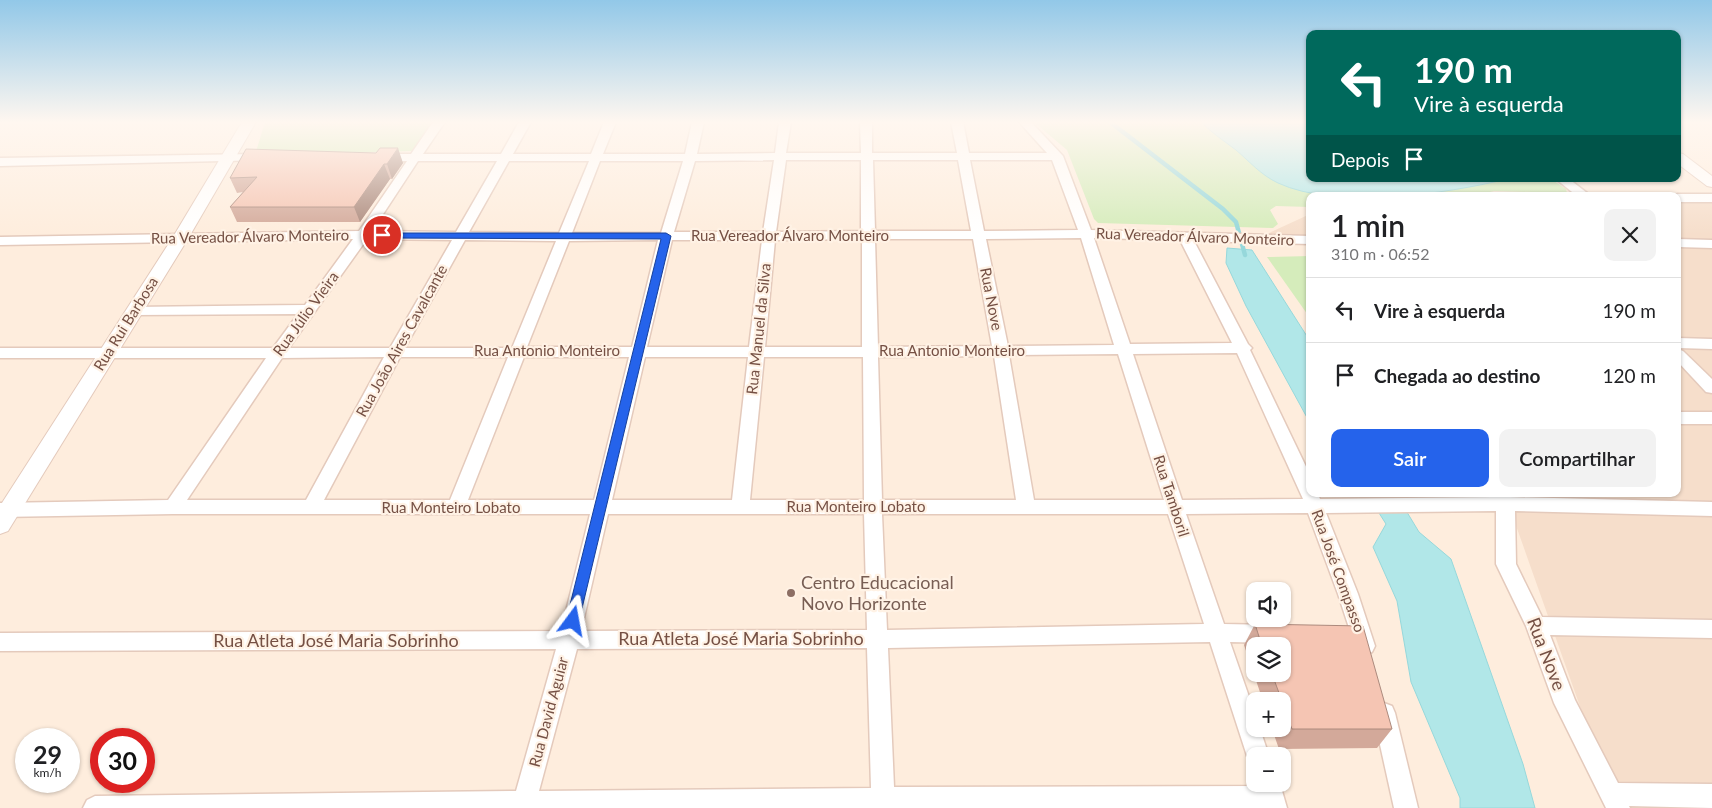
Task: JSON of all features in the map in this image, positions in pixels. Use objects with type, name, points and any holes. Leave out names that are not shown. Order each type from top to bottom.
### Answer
[{"type":"street","points":[[0,162],[130,160]]},
{"type":"street","name":"Rua Rui Barbosa","points":[[3,515],[181,237],[225,160]]},
{"type":"street","name":"Rua Júlio Vieira","points":[[173,507],[278,352],[311,309],[414,160]]},
{"type":"street","name":"Rua João Aires Cavalcante","points":[[310,508],[395,352],[504,160]]},
{"type":"street","points":[[456,507],[595,160]]},
{"type":"street","name":"Rua David Aguiar","points":[[524,806],[569,640],[666,236],[689,160]]},
{"type":"street","name":"Rua Manuel da Silva","points":[[740,507],[769,236],[780,160]]},
{"type":"street","points":[[866,160],[876,639],[883,804]]},
{"type":"street","name":"Rua Nove","points":[[964,160],[1001,351],[1026,506]]},
{"type":"street","points":[[1058,160],[1086,234]]},
{"type":"street","points":[[1682,160],[1712,182]]},
{"type":"street","points":[[1566,182],[1580,192]]},
{"type":"street","points":[[1681,198],[1712,198]]},
{"type":"street","name":"Rua Vereador Álvaro Monteiro","points":[[0,241],[363,235],[565,237],[1086,234],[1306,240]]},
{"type":"street","name":"Rua Tamboril","points":[[1086,234],[1174,507],[1255,747]]},
{"type":"street","name":"Rua José Compasso","points":[[1185,237],[1244,348],[1306,488]]},
{"type":"street","points":[[1681,243],[1712,244]]},
{"type":"street","points":[[1697,244],[1712,256]]},
{"type":"street","points":[[134,311],[311,309]]},
{"type":"street","points":[[1681,343],[1712,344]]},
{"type":"street","name":"Rua Antonio Monteiro","points":[[0,353],[871,352],[1244,348]]},
{"type":"street","points":[[1681,357],[1712,388]]},
{"type":"street","points":[[1681,418],[1712,418]]},
{"type":"street","name":"Rua José Compasso","points":[[1310,497],[1352,636],[1370,664]]},
{"type":"street","name":"Rua Nove","points":[[1502,499],[1506,564],[1536,626],[1565,703],[1614,801]]},
{"type":"street","name":"Rua Monteiro Lobato","points":[[3,515],[173,507],[1174,507],[1443,505],[1502,499],[1712,509]]},
{"type":"street","points":[[1536,626],[1712,630]]},
{"type":"street","name":"Rua Atleta José Maria Sobrinho","points":[[0,642],[876,639],[1216,633],[1294,634]]},
{"type":"street","points":[[1379,693],[1406,808]]},
{"type":"street","points":[[1614,801],[1712,796]]},
{"type":"street","points":[[95,808],[883,804],[1272,797]]},
{"type":"shaded area","points":[[1681,202],[1712,202],[1712,808],[1618,808],[1611,794],[1508,503],[1504,497],[1681,497]]},
{"type":"shaded area","points":[[1306,216],[1306,240],[1254,240]]},
{"type":"green space","points":[[1071,160],[1306,160],[1306,182],[1556,182],[1566,189],[1567,192],[1306,192],[1306,207],[1276,206],[1270,210],[1278,224],[1273,228],[1098,223],[1094,219]]},
{"type":"green space","points":[[1306,256],[1306,312],[1267,257]]},
{"type":"water","points":[[1247,160],[1306,160],[1306,182],[1494,182],[1438,192],[1308,192],[1278,183]]},
{"type":"water","points":[[1227,248],[1252,250],[1306,335],[1306,416],[1246,306],[1226,263]]},
{"type":"water","points":[[1369,497],[1398,497],[1419,532],[1451,559],[1523,764],[1535,808],[1460,808],[1460,798],[1411,682],[1397,601],[1373,547],[1386,524]]},
{"type":"building","points":[[240,160],[390,160],[387,164],[384,164],[354,207],[230,207],[257,177],[230,178]]},
{"type":"building","points":[[1291,625],[1363,626],[1392,729],[1292,729],[1291,692],[1279,692],[1275,682],[1291,682],[1291,637],[1259,637],[1256,627],[1291,627]]},
{"type":"waterway","points":[[1159,160],[1223,209],[1236,222],[1245,255]]},
{"type":"place","name":"Centro Educacional Novo Horizonte","points":[[791,593]]},
{"type":"route","points":[[382,235],[666,236],[573,621]]}]
